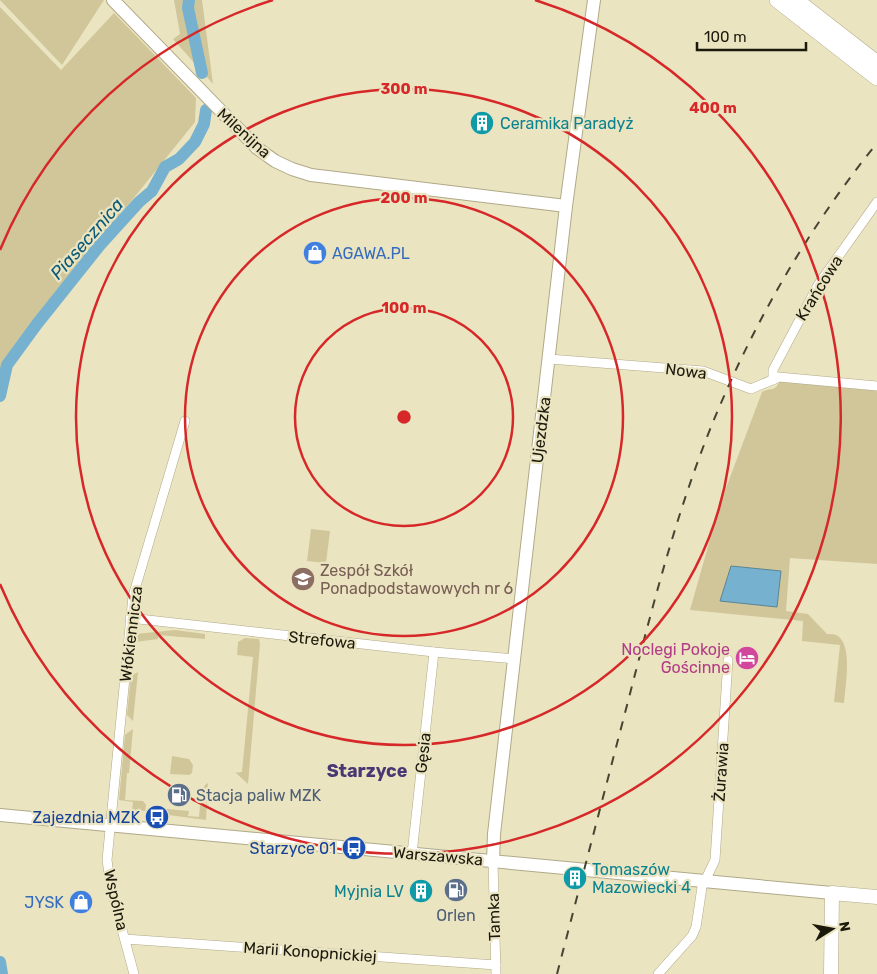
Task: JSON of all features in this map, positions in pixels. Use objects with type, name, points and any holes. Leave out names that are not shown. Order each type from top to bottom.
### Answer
[{"type":"highway","points":[[777,0],[877,78]]},
{"type":"highway","points":[[796,0],[877,63]]},
{"type":"main road","name":"Milenijna","points":[[113,0],[257,148],[276,162],[292,169],[333,179],[566,206]]},
{"type":"main road","name":"Ujezdzka","points":[[493,861],[494,834],[566,206],[594,0]]},
{"type":"main road","name":"Warszawska","points":[[0,815],[877,897]]},
{"type":"main road","points":[[831,974],[832,893]]},
{"type":"street","name":"Krańcowa","points":[[773,380],[773,370],[818,285],[877,202]]},
{"type":"street","name":"Nowa","points":[[549,359],[703,371],[751,389],[779,377],[877,386]]},
{"type":"street","name":"Włókiennicza","points":[[110,825],[133,596],[185,420]]},
{"type":"street","name":"Strefowa","points":[[130,618],[434,652],[514,659]]},
{"type":"street","name":"Gęsia","points":[[412,854],[434,652]]},
{"type":"street","name":"Żurawia","points":[[658,974],[692,936],[696,927],[704,882],[715,860],[728,660]]},
{"type":"street","name":"Wspólna","points":[[110,825],[107,860],[111,889],[134,974]]},
{"type":"street","name":"Tamka","points":[[493,861],[496,969]]},
{"type":"street","name":"Marii Konopnickiej","points":[[125,939],[496,969]]},
{"type":"shaded area","points":[[0,0],[104,0],[62,65]]},
{"type":"shaded area","points":[[174,0],[202,0],[213,84],[173,39],[180,34]]},
{"type":"shaded area","points":[[0,7],[61,70],[114,13],[196,98],[195,122],[41,313],[6,364],[0,390]]},
{"type":"shaded area","points":[[780,380],[877,389],[877,564],[790,558],[786,611],[808,614],[827,634],[837,635],[843,641],[847,658],[844,703],[834,702],[840,645],[802,641],[803,621],[690,610],[720,504],[762,392],[776,387]]},
{"type":"shaded area","points":[[311,529],[330,531],[326,563],[307,561]]},
{"type":"shaded area","points":[[175,630],[205,634],[205,639],[158,635],[158,639],[135,642],[136,634]]},
{"type":"shaded area","points":[[245,638],[259,639],[260,644],[248,784],[236,773],[233,773],[242,772],[253,657],[237,655],[238,642]]},
{"type":"shaded area","points":[[138,672],[133,721],[127,715],[131,676]]},
{"type":"shaded area","points":[[133,729],[125,800],[143,801],[146,805],[145,811],[132,810],[133,802],[119,800],[125,735]]},
{"type":"shaded area","points":[[172,756],[189,759],[193,765],[192,773],[189,775],[170,774]]},
{"type":"shaded area","points":[[208,783],[206,820],[161,814],[167,809],[189,811],[188,816],[199,817],[200,805],[206,806],[207,794],[201,793]]},
{"type":"water","points":[[731,566],[781,571],[777,607],[720,601]]},
{"type":"waterway","name":"Piasecznica","points":[[189,0],[188,8],[202,73]]},
{"type":"waterway","name":"Piasecznica","points":[[0,396],[7,365],[100,245],[139,202],[152,191],[165,167],[179,159],[195,142],[204,124],[206,110]]},
{"type":"waterway","points":[[0,962],[2,974]]},
{"type":"railway","points":[[557,974],[659,586],[700,454],[746,348],[785,276],[828,208],[877,143]]},
{"type":"place","name":"Ceramika Paradyż","points":[[482,123]]},
{"type":"place","name":"AGAWA.PL","points":[[315,253]]},
{"type":"place","name":"Zespół Szkół Ponadpodstawowych nr 6","points":[[303,579]]},
{"type":"place","name":"Noclegi Pokoje Gościnne","points":[[747,658]]},
{"type":"place","name":"Stacja paliw MZK","points":[[179,795]]},
{"type":"place","name":"Zajezdnia MZK","points":[[157,817]]},
{"type":"place","name":"Starzyce 01","points":[[354,848]]},
{"type":"place","name":"Tomaszów Mazowiecki 4","points":[[575,878]]},
{"type":"place","name":"Orlen","points":[[456,890]]},
{"type":"place","name":"Myjnia LV","points":[[421,891]]},
{"type":"place","name":"JYSK","points":[[81,902]]},
{"type":"district","name":"Starzyce","points":[[367,771]]}]
